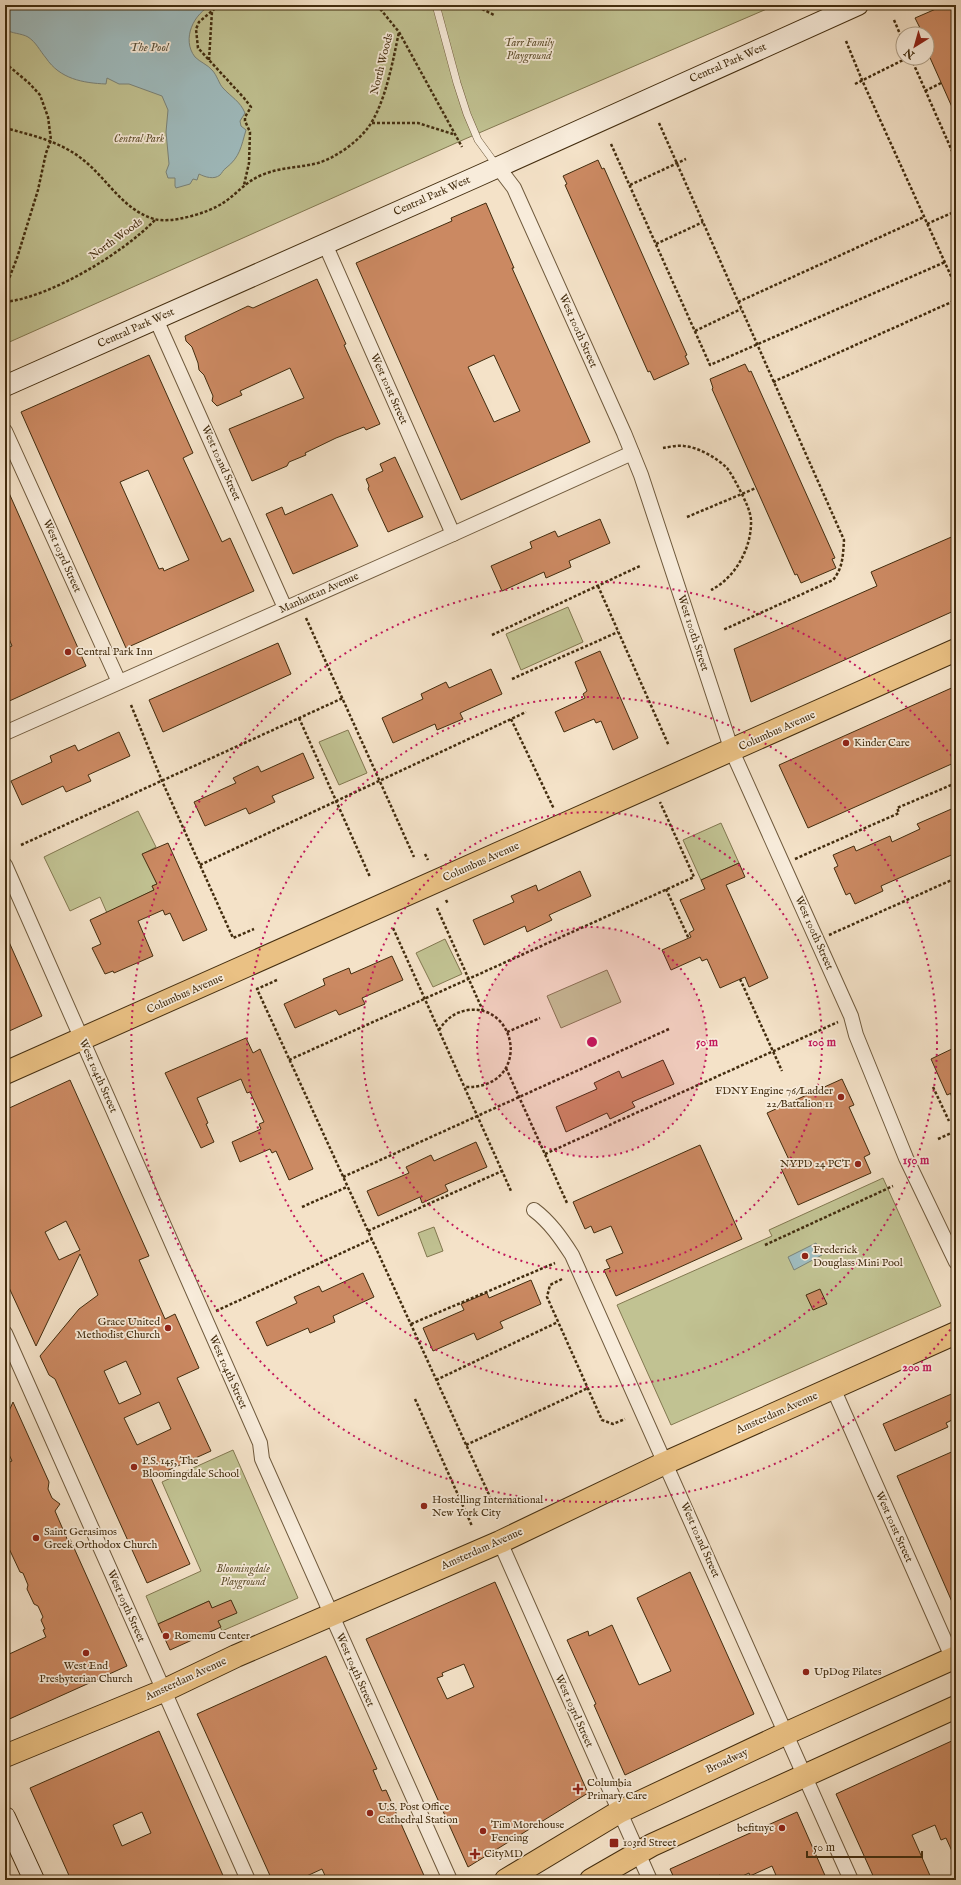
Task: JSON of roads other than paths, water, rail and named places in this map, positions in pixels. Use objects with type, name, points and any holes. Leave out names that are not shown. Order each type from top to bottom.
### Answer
[{"type":"main road","name":"Central Park West","points":[[5,386],[858,5]]},
{"type":"main road","name":"Columbus Avenue","points":[[5,1073],[732,751],[956,650]]},
{"type":"main road","name":"Amsterdam Avenue","points":[[5,1756],[163,1691],[236,1656],[500,1542],[665,1463],[956,1333]]},
{"type":"main road","name":"Broadway","points":[[506,1880],[619,1812],[787,1733],[955,1661]]},
{"type":"main road","points":[[592,1880],[637,1852],[956,1707]]},
{"type":"main road","points":[[5,1816],[34,1880]]},
{"type":"street","name":"West 100th Street","points":[[498,167],[514,188],[632,453],[641,475],[732,751],[851,1016],[856,1035],[906,1158],[956,1262]]},
{"type":"street","name":"West 101st Street","points":[[325,244],[453,534]]},
{"type":"street","name":"West 102nd Street","points":[[156,319],[285,608]]},
{"type":"street","name":"West 103rd Street","points":[[5,430],[119,682]]},
{"type":"street","name":"Manhattan Avenue","points":[[5,733],[632,453]]},
{"type":"street","name":"West 104th Street","points":[[5,865],[203,1317],[260,1443],[262,1459],[330,1615],[450,1880]]},
{"type":"street","name":"West 102nd Street","points":[[534,1210],[541,1215],[560,1236],[572,1255],[787,1733],[851,1880]]},
{"type":"street","name":"West 105th Street","points":[[5,1333],[248,1880]]},
{"type":"street","name":"West 101st Street","points":[[833,1388],[955,1661]]},
{"type":"street","name":"West 103rd Street","points":[[500,1542],[650,1880]]},
{"type":"lane","name":"West 100th Street","points":[[436,5],[457,83],[470,120],[478,140],[498,167]]},
{"type":"water","name":"The Pool","points":[[5,5],[212,5],[195,20],[189,35],[189,42],[195,57],[212,70],[222,86],[238,102],[245,113],[240,121],[241,126],[246,130],[237,156],[218,177],[210,178],[199,174],[197,180],[193,179],[190,184],[176,188],[175,178],[168,178],[166,172],[169,164],[166,132],[168,110],[162,96],[129,84],[119,84],[107,78],[106,84],[81,81],[58,71],[31,39],[5,29]]},
{"type":"water","name":"Frederick Douglass Mini Pool","points":[[816,1243],[822,1255],[794,1270],[788,1257]]},
{"type":"place","name":"Central Park Inn","points":[[68,652]]},
{"type":"place","name":"Kinder Care","points":[[846,743]]},
{"type":"place","name":"FDNY Engine 76/Ladder 22/Battalion 11","points":[[841,1097]]},
{"type":"place","name":"NYPD 24 PCT","points":[[858,1164]]},
{"type":"place","name":"Frederick Douglass Mini Pool","points":[[805,1256]]},
{"type":"place","name":"Grace United Methodist Church","points":[[168,1328]]},
{"type":"place","name":"P.S. 145, The Bloomingdale School","points":[[134,1467]]},
{"type":"place","name":"Hostelling International New York City","points":[[424,1506]]},
{"type":"place","name":"Saint Gerasimos Greek Orthodox Church","points":[[36,1538]]},
{"type":"place","name":"Romemu Center","points":[[166,1636]]},
{"type":"place","name":"West End Presbyterian Church","points":[[86,1653]]},
{"type":"place","name":"UpDog Pilates","points":[[806,1672]]},
{"type":"place","name":"Columbia Primary Care","points":[[578,1789]]},
{"type":"place","name":"U.S. Post Office Cathedral Station","points":[[370,1813]]},
{"type":"place","name":"befitnyc","points":[[782,1828]]},
{"type":"place","name":"Tim Morehouse Fencing","points":[[483,1831]]},
{"type":"place","name":"103rd Street","points":[[614,1843]]},
{"type":"place","name":"CityMD","points":[[475,1854]]},
{"type":"park label","name":"Tarr Family Playground","points":[[529,49]]},
{"type":"park label","name":"Central Park","points":[[139,139]]},
{"type":"park label","name":"Bloomingdale Playground","points":[[243,1575]]}]
